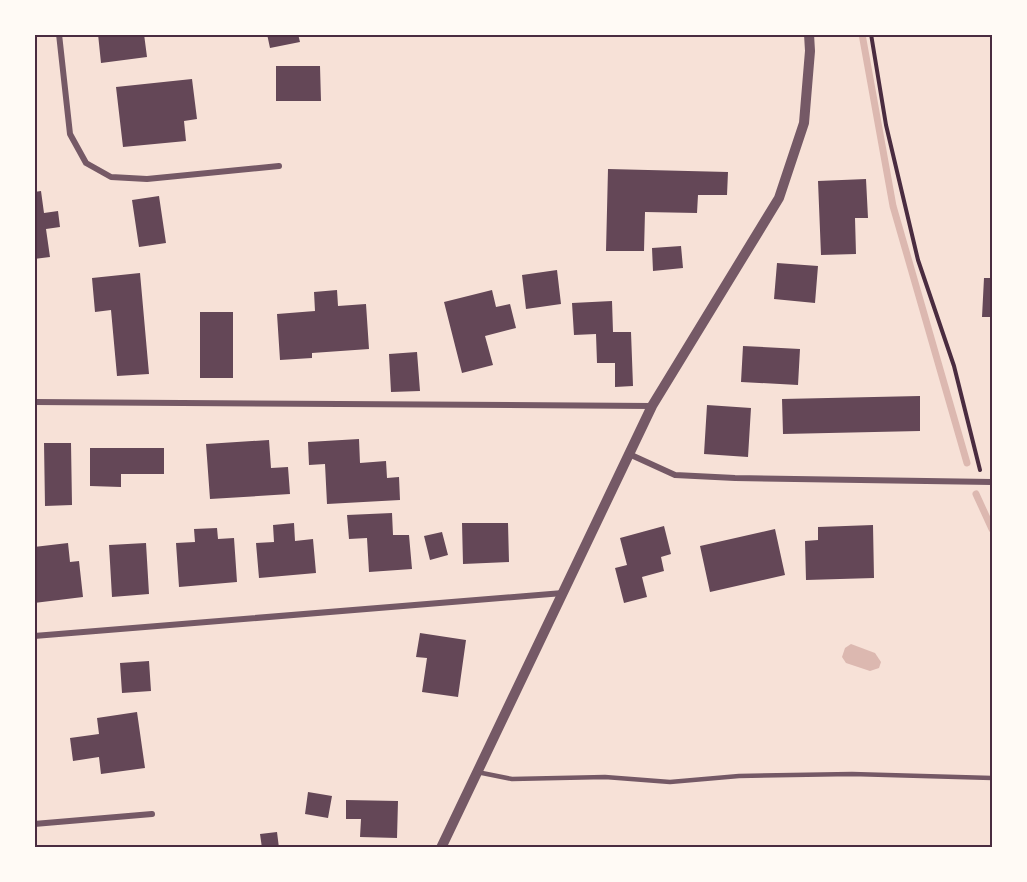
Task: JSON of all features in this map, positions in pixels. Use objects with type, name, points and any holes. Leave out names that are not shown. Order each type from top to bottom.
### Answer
[{"type":"street","points":[[59,34],[70,134],[86,163],[111,177],[147,179],[279,166]]},
{"type":"street","points":[[441,848],[652,406],[779,198],[804,123],[810,51],[809,34]]},
{"type":"street","points":[[34,402],[652,406]]},
{"type":"street","points":[[629,454],[675,475],[747,479],[993,482]]},
{"type":"street","points":[[34,636],[563,593]]},
{"type":"street","points":[[34,824],[152,814]]},
{"type":"lane","points":[[477,772],[512,779],[605,777],[670,782],[739,776],[852,774],[993,778]]},
{"type":"path","points":[[871,34],[886,125],[918,260],[954,366],[983,482]]},
{"type":"shaded area","points":[[851,644],[875,653],[881,662],[879,668],[870,671],[846,663],[842,657],[845,648]]},
{"type":"building","points":[[98,34],[144,34],[147,57],[101,63]]},
{"type":"building","points":[[267,34],[298,34],[300,42],[270,48]]},
{"type":"building","points":[[276,66],[320,66],[321,101],[276,101]]},
{"type":"building","points":[[192,79],[197,119],[184,121],[186,141],[123,147],[116,87]]},
{"type":"building","points":[[608,169],[728,172],[727,195],[698,195],[697,213],[645,212],[644,251],[606,251]]},
{"type":"building","points":[[866,179],[868,218],[855,218],[856,254],[821,255],[818,181]]},
{"type":"building","points":[[41,191],[44,213],[58,211],[60,227],[46,229],[50,257],[34,259],[34,192]]},
{"type":"building","points":[[159,196],[166,243],[139,247],[132,200]]},
{"type":"building","points":[[681,246],[683,268],[653,271],[652,248]]},
{"type":"building","points":[[777,263],[818,266],[815,303],[774,299]]},
{"type":"building","points":[[557,270],[561,304],[526,309],[522,275]]},
{"type":"building","points":[[140,273],[149,374],[117,376],[111,310],[95,312],[92,278]]},
{"type":"building","points":[[984,278],[992,278],[992,317],[982,317]]},
{"type":"building","points":[[337,290],[338,306],[366,304],[369,349],[312,353],[312,358],[280,360],[277,314],[315,311],[314,292]]},
{"type":"building","points":[[492,290],[496,307],[510,304],[516,328],[485,336],[493,365],[462,373],[444,302]]},
{"type":"building","points":[[612,301],[613,332],[631,332],[633,386],[615,387],[615,363],[597,363],[596,334],[574,335],[572,303]]},
{"type":"building","points":[[200,312],[233,312],[233,378],[200,378]]},
{"type":"building","points":[[743,346],[800,349],[798,385],[741,382]]},
{"type":"building","points":[[417,352],[420,391],[391,392],[389,354]]},
{"type":"building","points":[[920,396],[920,431],[783,434],[782,399]]},
{"type":"building","points":[[707,405],[751,408],[748,457],[704,454]]},
{"type":"building","points":[[359,439],[360,463],[386,461],[387,478],[399,477],[400,500],[327,504],[325,464],[309,465],[308,442]]},
{"type":"building","points":[[269,440],[271,468],[288,467],[290,494],[210,499],[206,444]]},
{"type":"building","points":[[44,443],[71,443],[72,505],[45,506]]},
{"type":"building","points":[[90,448],[164,448],[164,474],[121,474],[121,487],[90,486]]},
{"type":"building","points":[[392,513],[393,535],[409,535],[412,569],[369,572],[367,538],[349,539],[347,515]]},
{"type":"building","points":[[294,523],[295,541],[313,539],[316,573],[259,578],[256,543],[274,542],[273,525]]},
{"type":"building","points":[[462,523],[508,523],[509,562],[463,564]]},
{"type":"building","points":[[873,525],[874,578],[806,580],[805,541],[818,540],[818,527]]},
{"type":"building","points":[[664,526],[671,554],[661,557],[664,571],[642,577],[647,597],[624,603],[615,568],[627,565],[620,538]]},
{"type":"building","points":[[217,528],[218,539],[234,538],[237,582],[179,587],[176,543],[195,542],[194,529]]},
{"type":"building","points":[[775,529],[785,575],[710,592],[700,546]]},
{"type":"building","points":[[442,532],[448,555],[430,560],[424,536]]},
{"type":"building","points":[[68,543],[70,562],[79,561],[83,597],[34,603],[34,547]]},
{"type":"building","points":[[146,543],[149,594],[112,597],[109,545]]},
{"type":"building","points":[[420,633],[466,640],[458,697],[422,692],[427,658],[416,657]]},
{"type":"building","points":[[149,661],[151,691],[122,693],[120,663]]},
{"type":"building","points":[[137,712],[145,768],[101,774],[99,757],[73,761],[70,738],[99,734],[97,718]]},
{"type":"building","points":[[308,792],[332,796],[328,818],[305,814]]},
{"type":"building","points":[[346,800],[398,801],[397,838],[360,837],[361,819],[346,819]]},
{"type":"building","points":[[277,832],[279,848],[262,848],[260,834]]},
{"type":"waterway","points":[[862,34],[893,206],[967,463]]},
{"type":"waterway","points":[[976,494],[992,529]]}]
